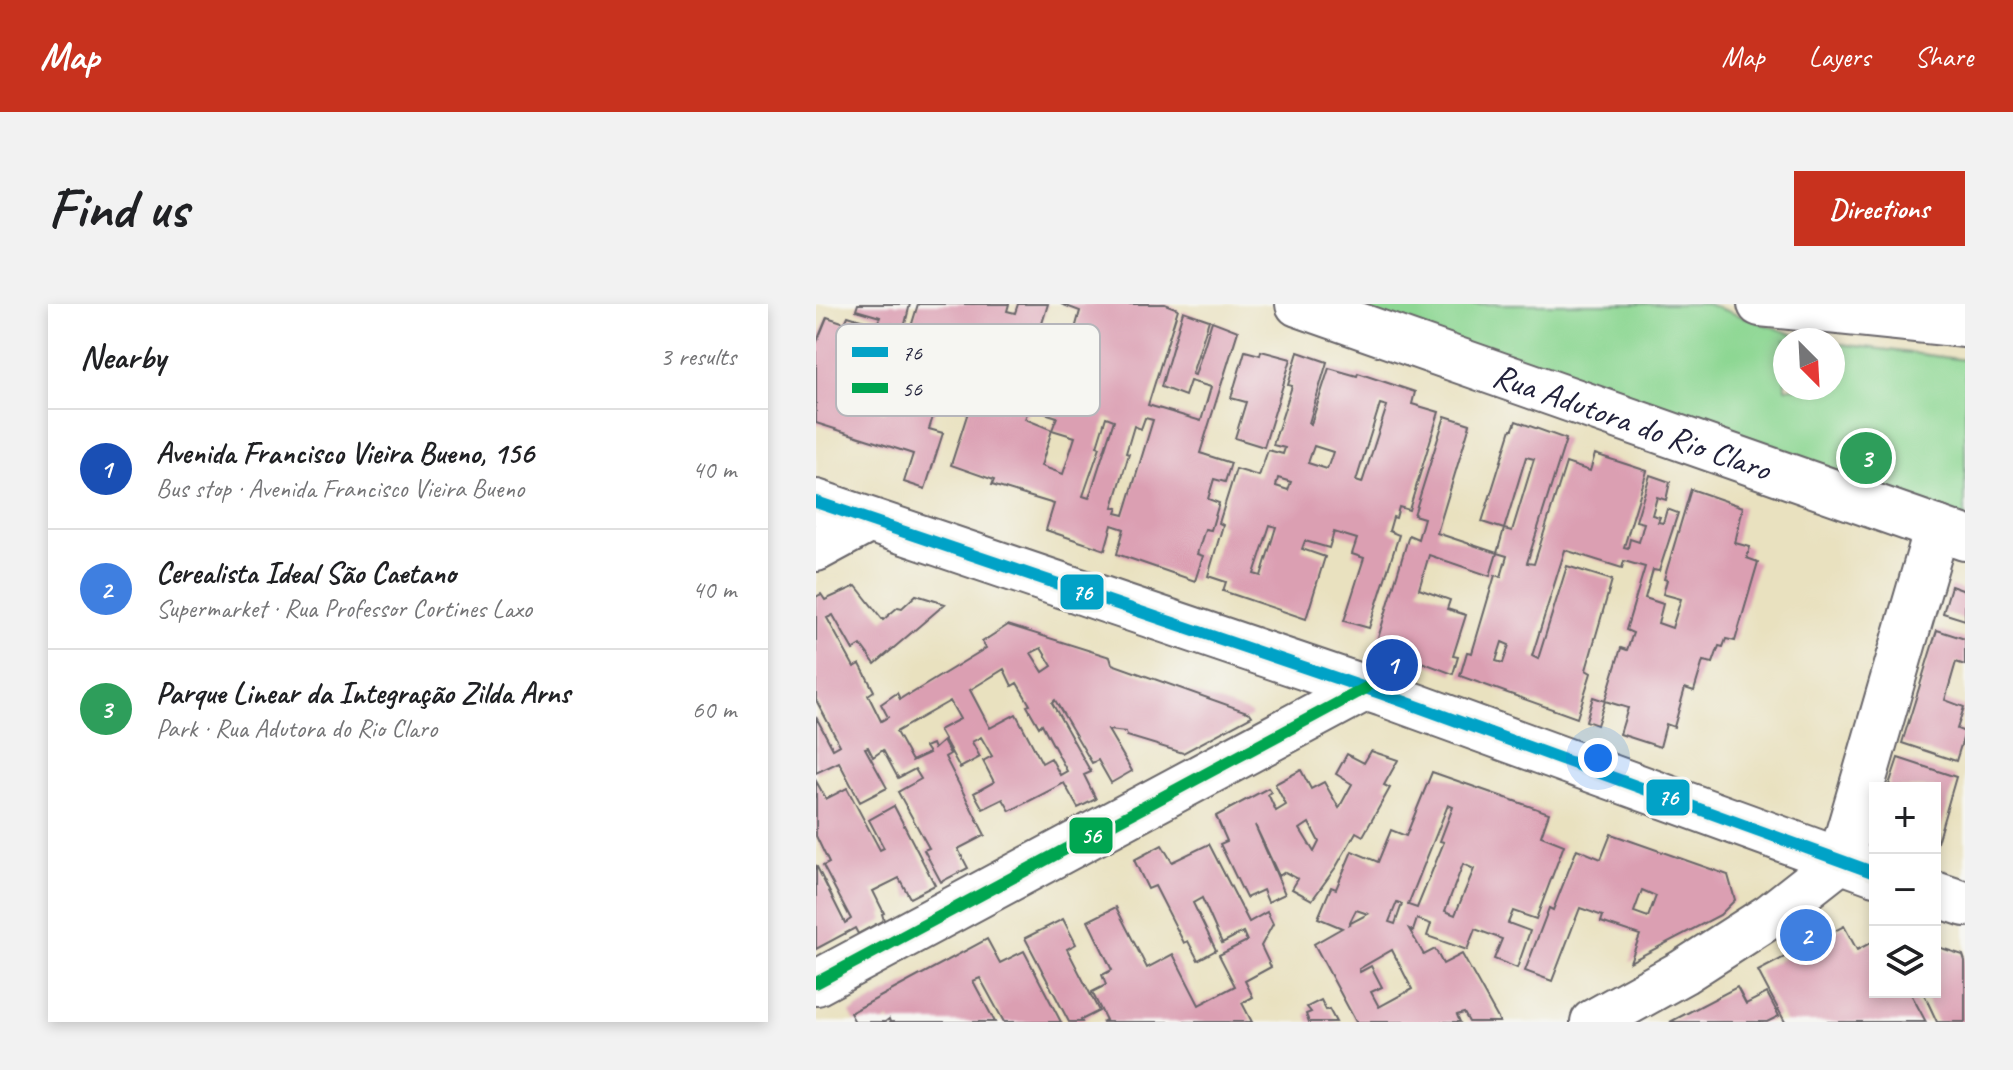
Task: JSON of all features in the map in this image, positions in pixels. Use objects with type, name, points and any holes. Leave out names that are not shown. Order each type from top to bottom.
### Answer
[{"type":"street","name":"Rua Adutora do Rio Claro","points":[[1298,304],[1951,533]]},
{"type":"street","points":[[1760,304],[1892,311],[1965,325]]},
{"type":"street","points":[[816,502],[1366,688],[1858,867]]},
{"type":"street","points":[[816,549],[868,521]]},
{"type":"street","points":[[1593,1022],[1858,867],[1951,533]]},
{"type":"street","points":[[816,983],[1366,688]]},
{"type":"street","points":[[1941,896],[1965,904]]},
{"type":"green space","points":[[1333,304],[1707,304],[1775,328],[1773,400],[1845,400],[1845,345],[1965,360],[1965,527]]},
{"type":"building","points":[[858,304],[910,304],[905,324],[877,324],[880,317],[856,310]]},
{"type":"building","points":[[918,304],[1009,304],[1007,311],[1015,313],[1018,304],[1048,304],[1042,324],[912,324]]},
{"type":"building","points":[[1061,304],[1165,304],[1178,309],[1148,405],[1201,421],[1211,387],[1190,381],[1185,396],[1161,387],[1183,311],[1209,320],[1192,374],[1195,375],[1212,321],[1238,331],[1200,453],[1231,463],[1225,482],[1214,479],[1208,499],[1219,503],[1211,530],[1205,529],[1197,554],[1203,556],[1195,581],[1117,554],[1124,529],[1112,525],[1105,550],[1046,530],[1054,504],[992,485],[994,480],[951,465],[967,416],[1026,416],[1025,419],[1052,430],[1057,417],[1054,416],[1100,416],[1100,324],[1076,324],[1080,311]],"holes":[[[1106,417],[1114,420],[1089,498],[1083,496],[1100,447],[1097,446]],[[1145,418],[1153,420],[1124,515],[1116,513],[1118,508],[1113,507],[1134,426],[1141,429]],[[1052,430],[1075,437],[1063,474],[1041,466]]]},
{"type":"building","points":[[848,316],[874,324],[836,324],[836,416],[933,416],[929,429],[943,433],[925,489],[904,482],[913,454],[816,423],[816,344],[827,317],[845,323]]},
{"type":"building","points":[[1245,351],[1260,355],[1261,351],[1291,359],[1264,447],[1235,438],[1246,402],[1231,398]]},
{"type":"building","points":[[1298,352],[1327,362],[1311,424],[1329,368],[1357,376],[1358,373],[1415,392],[1412,404],[1439,412],[1409,510],[1399,507],[1396,518],[1393,517],[1389,531],[1399,535],[1369,628],[1344,621],[1364,558],[1352,554],[1357,539],[1334,532],[1329,548],[1305,541],[1302,549],[1325,557],[1306,619],[1223,591],[1226,582],[1208,576],[1223,525],[1219,523],[1236,469],[1259,476],[1268,450],[1283,454],[1285,448],[1273,445],[1292,386],[1288,385]],"holes":[[[1380,404],[1387,406],[1362,483],[1356,481]],[[1314,446],[1333,452],[1327,469],[1308,463]],[[1278,478],[1291,482],[1288,490],[1276,486]],[[1270,525],[1276,527],[1261,576],[1254,574]]]},
{"type":"building","points":[[1445,416],[1470,424],[1437,533],[1497,553],[1490,576],[1429,555],[1419,589],[1450,600],[1447,609],[1466,615],[1453,656],[1458,657],[1453,674],[1376,645],[1409,535],[1418,539],[1424,518],[1414,515]]},
{"type":"building","points":[[1516,421],[1566,439],[1527,563],[1534,564],[1566,463],[1590,471],[1595,454],[1647,471],[1624,547],[1628,548],[1630,539],[1639,542],[1644,523],[1636,521],[1650,475],[1670,482],[1666,500],[1657,497],[1652,515],[1660,517],[1658,522],[1663,523],[1667,509],[1678,513],[1659,571],[1653,570],[1645,598],[1663,604],[1658,623],[1672,628],[1681,599],[1663,594],[1667,580],[1664,579],[1691,489],[1743,507],[1735,543],[1750,547],[1747,558],[1758,562],[1735,641],[1726,639],[1723,647],[1719,646],[1713,663],[1703,661],[1694,691],[1685,688],[1674,727],[1666,724],[1660,747],[1620,734],[1628,708],[1605,701],[1621,648],[1627,650],[1633,633],[1626,630],[1645,567],[1624,561],[1622,568],[1565,550],[1532,656],[1538,659],[1567,566],[1612,580],[1586,670],[1591,673],[1577,718],[1460,676],[1467,652],[1472,653],[1495,575],[1501,577],[1507,556],[1497,553],[1504,529],[1482,522]],"holes":[[[1526,457],[1534,459],[1512,531],[1504,529]],[[1502,642],[1509,645],[1503,663],[1496,661]]]},
{"type":"building","points":[[856,586],[883,620],[916,595],[945,604],[875,664],[861,645],[853,650],[833,615],[827,618],[854,667],[860,664],[874,691],[868,695],[881,721],[888,717],[881,704],[897,693],[900,699],[909,695],[986,648],[982,642],[1008,625],[1110,657],[1112,664],[1252,716],[1183,753],[1127,736],[1126,732],[1108,730],[1132,771],[1111,783],[1098,760],[1092,763],[1055,700],[1052,703],[1091,772],[1084,775],[1096,799],[1078,808],[1064,783],[1010,811],[1003,799],[983,809],[974,793],[994,782],[983,761],[992,756],[981,737],[972,742],[980,757],[960,768],[939,730],[960,719],[950,701],[896,732],[912,761],[929,753],[925,747],[932,744],[934,749],[943,741],[950,754],[945,757],[985,835],[958,849],[968,868],[941,882],[924,850],[929,848],[898,792],[921,779],[915,769],[898,778],[883,750],[873,757],[868,747],[865,748],[887,788],[860,802],[839,762],[816,773],[816,717],[833,749],[840,745],[816,700],[816,597],[821,594],[825,600]],"holes":[[[1041,648],[1052,666],[1043,672],[1031,653]],[[1004,669],[1012,686],[1017,683],[1030,705],[1027,706],[1039,727],[1042,724],[1067,771],[1060,775],[1051,758],[1042,763],[1016,714],[990,728],[970,690]]]},
{"type":"building","points":[[1951,586],[1965,591],[1965,620],[1943,613]]},
{"type":"building","points":[[1937,630],[1965,639],[1965,665],[1956,662],[1945,700],[1964,707],[1957,729],[1965,732],[1956,761],[1902,743]]},
{"type":"building","points":[[1593,697],[1605,701],[1597,725],[1586,721]]},
{"type":"building","points":[[1371,751],[1398,760],[1384,785],[1390,788],[1363,836],[1356,832],[1312,900],[1292,889],[1298,879],[1285,872],[1279,876],[1255,825],[1285,894],[1268,902],[1263,890],[1246,898],[1220,844],[1227,841],[1216,816],[1268,788],[1276,811],[1286,805],[1275,784],[1301,770],[1311,789],[1324,782],[1339,808],[1352,784],[1336,774],[1347,754],[1364,763]],"holes":[[[1309,823],[1319,842],[1314,852],[1300,829]]]},
{"type":"building","points":[[1898,758],[1956,777],[1941,829],[1941,782],[1890,782]]},
{"type":"building","points":[[1432,772],[1549,813],[1541,836],[1564,845],[1536,919],[1513,911],[1508,923],[1530,931],[1517,968],[1494,959],[1502,939],[1475,929],[1467,950],[1427,936],[1431,924],[1417,919],[1413,931],[1409,929],[1424,955],[1435,949],[1443,964],[1462,954],[1500,1022],[1469,1022],[1464,1013],[1457,1015],[1460,1022],[1356,1022],[1314,944],[1342,928],[1318,918],[1331,887],[1336,889],[1352,851],[1378,862],[1391,830],[1406,836]],"holes":[[[1448,805],[1453,807],[1440,841],[1444,842],[1417,908],[1408,905]],[[1463,864],[1474,869],[1455,915],[1445,911]],[[1397,902],[1402,904],[1395,924],[1389,922]],[[1356,910],[1368,914],[1349,924]],[[1392,950],[1412,989],[1379,1007],[1371,992],[1382,987],[1371,966],[1360,972],[1359,969]]]},
{"type":"building","points":[[816,781],[826,799],[847,788],[880,850],[884,848],[869,820],[894,806],[935,885],[910,898],[899,878],[873,891],[884,913],[884,920],[858,934],[855,928],[816,949],[816,865],[845,923],[851,919],[823,866],[829,863],[816,836]]},
{"type":"building","points":[[1611,834],[1728,875],[1735,900],[1720,915],[1630,962],[1640,935],[1601,922],[1603,916],[1580,908],[1552,981],[1525,971],[1549,908],[1553,910],[1577,849],[1601,859]],"holes":[[[1642,890],[1656,896],[1648,917],[1634,912]]]},
{"type":"building","points":[[1209,844],[1249,922],[1267,912],[1273,924],[1261,946],[1271,967],[1245,981],[1253,997],[1242,1003],[1252,1022],[1102,1022],[1106,1020],[1092,992],[1106,985],[1102,975],[1112,970],[1088,921],[1116,907],[1147,968],[1173,954],[1199,1005],[1235,986],[1219,955],[1247,941],[1243,932],[1222,943],[1202,898],[1193,903],[1216,950],[1198,960],[1188,941],[1184,943],[1155,886],[1148,889],[1134,860],[1162,845],[1172,862]]},
{"type":"building","points":[[1063,919],[1076,944],[1067,949],[1099,1011],[1082,1022],[1069,1022],[1025,938]]},
{"type":"building","points":[[1844,926],[1857,950],[1869,944],[1869,998],[1913,998],[1926,1022],[1785,1022],[1758,971]]},
{"type":"building","points":[[987,939],[1000,963],[1024,951],[1061,1022],[1004,1022],[980,978],[973,981],[995,1022],[890,1022],[889,1019],[885,1022],[855,1022],[850,1013]]},
{"type":"building","points":[[1941,948],[1963,955],[1965,961],[1965,1022],[1937,1022],[1926,998],[1941,998]]},
{"type":"building","points":[[1737,987],[1746,1004],[1767,993],[1779,1016],[1767,1022],[1670,1022]]},
{"type":"building","points":[[1321,1000],[1336,1022],[1309,1022],[1306,1014],[1311,1012],[1307,1007]]},
{"type":"transit line","name":"76","points":[[816,502],[1383,694],[1869,871]]},
{"type":"transit line","name":"56","points":[[816,983],[1366,688]]},
{"type":"place","name":"Parque Linear da Integração Zilda Arns","points":[[1866,458]]},
{"type":"place","name":"Avenida Francisco Vieira Bueno, 156","points":[[1392,665]]},
{"type":"place","name":"Cerealista Ideal São Caetano","points":[[1806,935]]}]
